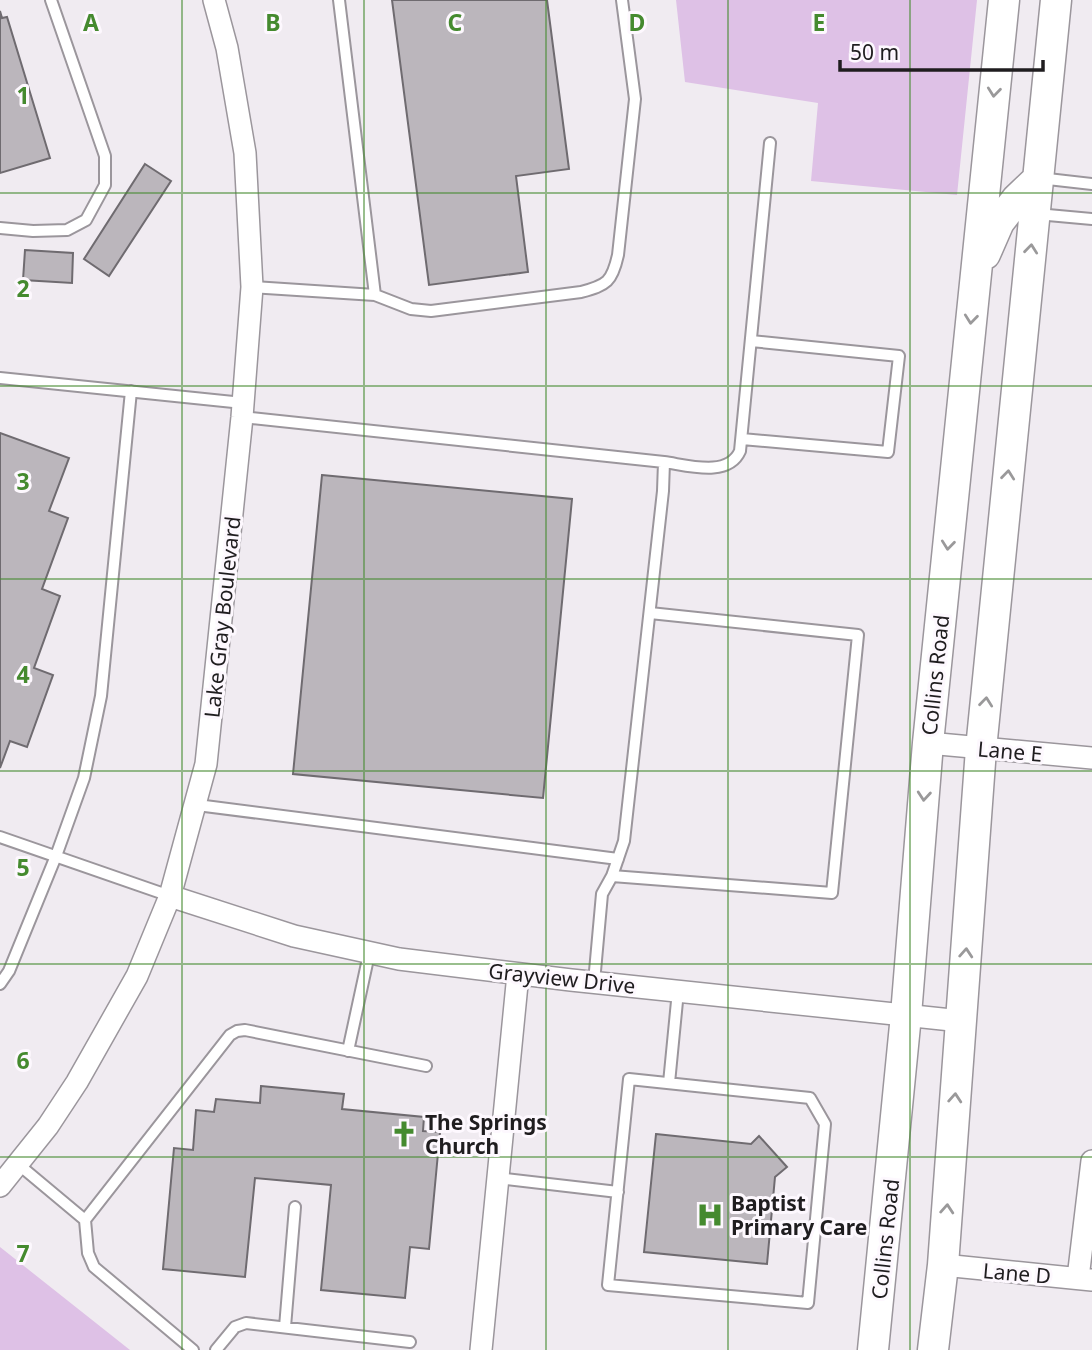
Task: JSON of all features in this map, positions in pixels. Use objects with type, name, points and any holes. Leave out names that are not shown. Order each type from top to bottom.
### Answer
[{"type":"main road","name":"Collins Road","points":[[873,1350],[906,1015],[928,743],[1004,0]]},
{"type":"main road","points":[[933,1350],[943,1265],[981,749],[1056,0]]},
{"type":"main road","points":[[976,275],[999,222],[1017,199],[1039,178]]},
{"type":"street","name":"Lake Gray Boulevard","points":[[0,1185],[48,1126],[137,976],[170,896],[197,805],[206,764],[252,287],[245,153],[227,48],[214,0]]},
{"type":"street","name":"Lane E","points":[[928,743],[1092,758]]},
{"type":"street","name":"Grayview Drive","points":[[170,896],[294,936],[369,954],[519,974],[961,1021]]},
{"type":"street","points":[[481,1350],[519,974]]},
{"type":"street","points":[[1085,1279],[1092,1161]]},
{"type":"street","name":"Lane D","points":[[943,1265],[1085,1279]]},
{"type":"lane","points":[[0,228],[67,230],[86,220],[104,185],[105,156],[51,0]]},
{"type":"lane","points":[[339,0],[375,295]]},
{"type":"lane","points":[[252,287],[375,295],[411,309],[431,312],[581,292],[603,286],[610,279],[618,255],[635,99],[622,0]]},
{"type":"lane","points":[[0,378],[131,391],[242,410],[664,462],[724,466],[737,457],[742,439],[770,143]]},
{"type":"lane","points":[[1039,178],[1092,184]]},
{"type":"lane","points":[[1034,214],[1092,219]]},
{"type":"lane","points":[[742,439],[888,452],[899,356],[751,341]]},
{"type":"lane","points":[[0,984],[9,971],[56,856],[84,778],[101,696],[131,391]]},
{"type":"lane","points":[[594,982],[602,894],[625,841],[664,462]]},
{"type":"lane","points":[[612,876],[832,893],[858,635],[650,612]]},
{"type":"lane","points":[[197,805],[618,859]]},
{"type":"lane","points":[[0,837],[170,896]]},
{"type":"lane","points":[[348,1051],[369,954]]},
{"type":"lane","points":[[669,1083],[678,991]]},
{"type":"lane","points":[[193,1350],[94,1267],[88,1253],[85,1220],[230,1035],[245,1030],[426,1066]]},
{"type":"lane","points":[[629,1079],[810,1098],[825,1124],[808,1303],[608,1285],[618,1192],[629,1079]]},
{"type":"lane","points":[[18,1164],[85,1220]]},
{"type":"lane","points":[[497,1178],[618,1192]]},
{"type":"lane","points":[[285,1327],[295,1207]]},
{"type":"lane","points":[[216,1350],[241,1324],[410,1342]]},
{"type":"shaded area","points":[[676,0],[977,0],[957,195],[811,181],[818,103],[685,82]]},
{"type":"shaded area","points":[[0,1247],[130,1350],[0,1350]]},
{"type":"building","points":[[392,0],[547,0],[569,169],[516,176],[528,272],[429,285]]},
{"type":"building","points":[[0,11],[2,18],[7,17],[50,158],[0,173]]},
{"type":"building","points":[[145,164],[171,181],[109,276],[84,259]]},
{"type":"building","points":[[25,250],[73,253],[72,283],[23,280]]},
{"type":"building","points":[[0,433],[69,458],[49,511],[68,518],[42,589],[60,596],[34,668],[53,675],[27,747],[10,741],[0,768]]},
{"type":"building","points":[[322,475],[572,499],[543,798],[293,774]]},
{"type":"building","points":[[261,1086],[344,1094],[342,1109],[424,1117],[423,1131],[440,1132],[429,1249],[410,1247],[405,1298],[321,1290],[331,1185],[255,1178],[245,1277],[163,1269],[174,1148],[193,1150],[196,1110],[214,1112],[216,1099],[260,1103]]},
{"type":"building","name":"Baptist Primary Care","points":[[656,1134],[751,1144],[759,1136],[787,1167],[775,1177],[767,1264],[644,1252]]},
{"type":"place","name":"The Springs Church","points":[[404,1134]]},
{"type":"place","name":"Baptist Primary Care","points":[[710,1215]]}]
